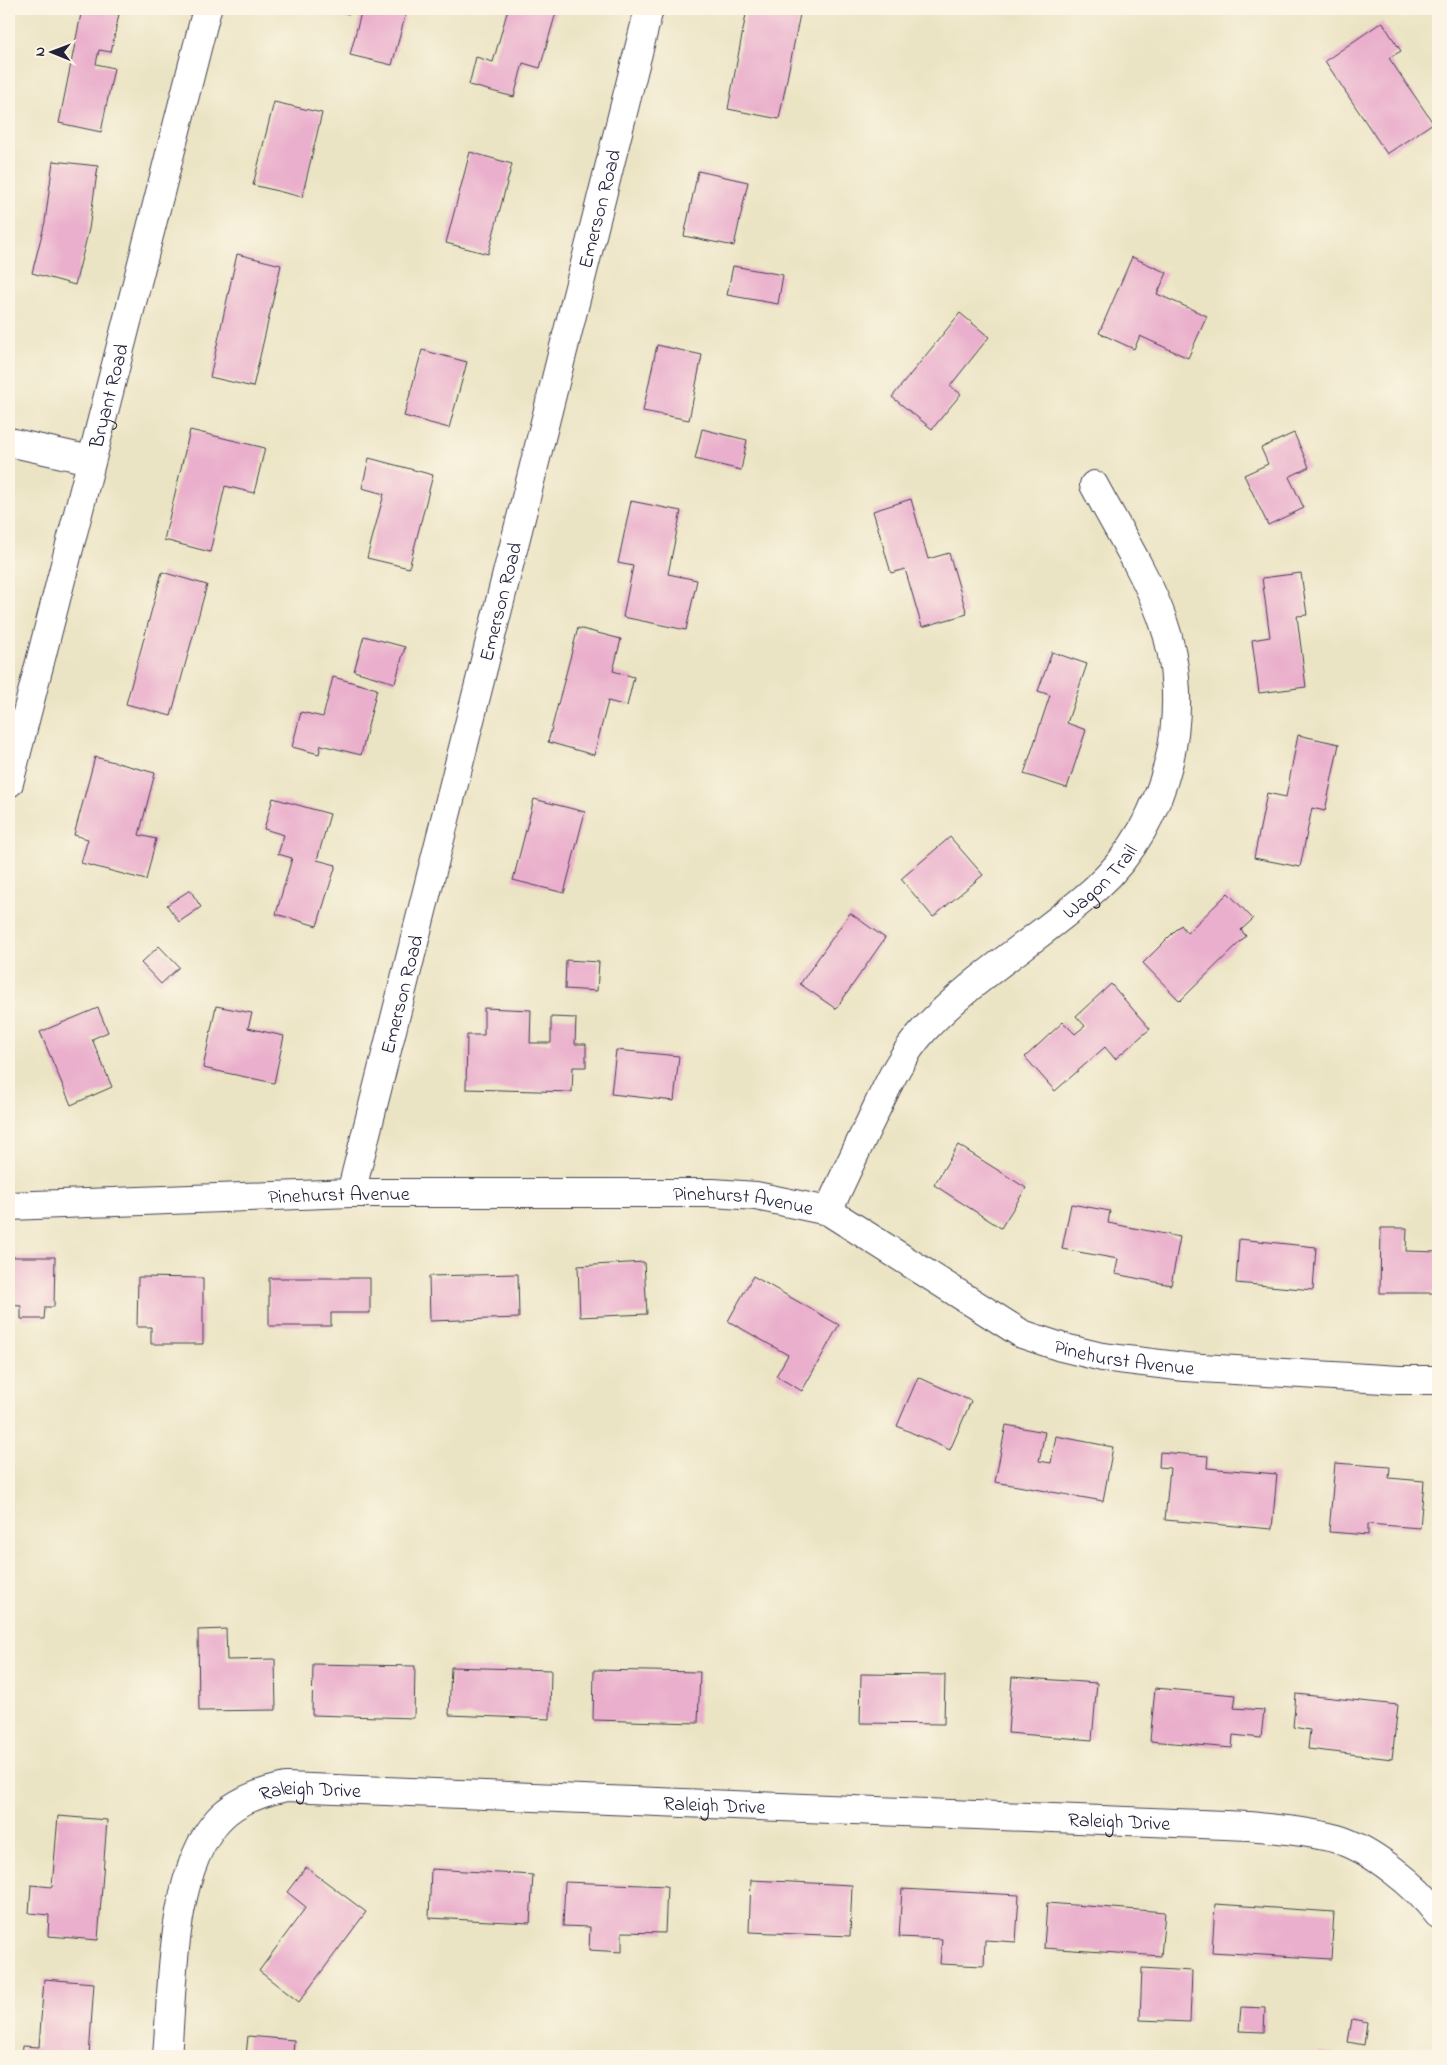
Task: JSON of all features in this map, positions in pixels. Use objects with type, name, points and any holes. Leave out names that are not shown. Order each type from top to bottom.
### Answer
[{"type":"street","name":"Bryant Road","points":[[9,783],[206,9]]},
{"type":"street","name":"Emerson Road","points":[[351,1193],[650,9]]},
{"type":"street","points":[[9,442],[90,460]]},
{"type":"street","name":"Wagon Trail","points":[[828,1212],[895,1070],[923,1031],[956,999],[1097,887],[1123,858],[1146,822],[1163,783],[1175,734],[1177,695],[1173,660],[1162,617],[1094,485]]},
{"type":"street","name":"Pinehurst Avenue","points":[[9,1206],[351,1193],[713,1193],[756,1196],[828,1212],[1022,1334],[1061,1347],[1102,1357],[1185,1367],[1399,1380],[1438,1380]]},
{"type":"street","name":"Raleigh Drive","points":[[167,2056],[182,1901],[192,1863],[205,1838],[219,1819],[243,1801],[264,1792],[286,1788],[1239,1826],[1293,1830],[1338,1839],[1368,1855],[1402,1876],[1438,1914]]},
{"type":"building","points":[[82,9],[119,14],[111,52],[99,50],[96,64],[114,68],[101,132],[59,123]]},
{"type":"building","points":[[329,9],[350,9],[349,14]]},
{"type":"building","points":[[362,9],[389,9],[406,13],[392,65],[350,55]]},
{"type":"building","points":[[508,9],[557,9],[540,68],[523,63],[514,97],[469,85],[476,57],[493,62]]},
{"type":"building","points":[[747,9],[801,9],[779,119],[728,109]]},
{"type":"building","points":[[1382,22],[1401,51],[1389,58],[1433,123],[1387,154],[1325,61]]},
{"type":"building","points":[[274,102],[322,113],[302,197],[253,185]]},
{"type":"building","points":[[470,152],[512,164],[488,254],[446,243]]},
{"type":"building","points":[[53,161],[98,166],[89,229],[75,285],[32,273],[45,222]]},
{"type":"building","points":[[698,171],[748,182],[734,246],[684,236]]},
{"type":"building","points":[[237,254],[281,265],[253,387],[210,377]]},
{"type":"building","points":[[1132,257],[1167,273],[1157,294],[1207,316],[1188,358],[1140,336],[1134,349],[1099,333]]},
{"type":"building","points":[[733,266],[783,275],[778,304],[727,295]]},
{"type":"building","points":[[960,313],[989,337],[950,386],[961,394],[932,429],[892,397]]},
{"type":"building","points":[[657,345],[702,355],[689,420],[643,411]]},
{"type":"building","points":[[422,350],[467,362],[449,428],[404,416]]},
{"type":"building","points":[[702,429],[747,440],[741,470],[695,459]]},
{"type":"building","points":[[190,430],[265,448],[254,493],[225,486],[210,552],[164,540]]},
{"type":"building","points":[[1294,433],[1309,467],[1289,477],[1304,508],[1268,525],[1244,475],[1268,464],[1261,448]]},
{"type":"building","points":[[369,458],[433,475],[409,568],[367,558],[384,494],[362,488]]},
{"type":"building","points":[[911,499],[928,559],[949,553],[967,614],[922,627],[905,569],[891,573],[873,511]]},
{"type":"building","points":[[631,501],[681,511],[668,574],[697,580],[686,630],[623,617],[633,566],[618,563]]},
{"type":"building","points":[[162,572],[207,585],[171,716],[126,704]]},
{"type":"building","points":[[1301,573],[1307,615],[1297,616],[1306,687],[1259,693],[1252,640],[1270,637],[1262,578]]},
{"type":"building","points":[[578,628],[621,639],[613,671],[634,677],[627,706],[608,701],[594,755],[548,742]]},
{"type":"building","points":[[364,636],[405,647],[395,683],[354,671]]},
{"type":"building","points":[[1052,652],[1087,664],[1067,723],[1086,730],[1067,788],[1024,774],[1050,695],[1038,691]]},
{"type":"building","points":[[333,677],[377,689],[361,755],[321,745],[319,754],[292,747],[301,712],[323,717]]},
{"type":"building","points":[[1298,735],[1339,744],[1325,811],[1312,808],[1300,867],[1254,858],[1267,793],[1286,797]]},
{"type":"building","points":[[95,757],[155,773],[139,835],[156,839],[146,880],[81,863],[88,839],[74,835]]},
{"type":"building","points":[[273,798],[330,814],[317,860],[336,865],[317,926],[276,914],[292,858],[278,854],[284,835],[264,829]]},
{"type":"building","points":[[534,799],[585,812],[564,893],[513,880]]},
{"type":"building","points":[[950,837],[983,875],[933,917],[901,879]]},
{"type":"building","points":[[190,890],[201,907],[179,922],[167,905]]},
{"type":"building","points":[[1228,893],[1253,919],[1241,930],[1246,936],[1180,1001],[1143,963],[1181,925],[1187,933]]},
{"type":"building","points":[[850,913],[885,938],[836,1009],[800,984]]},
{"type":"building","points":[[159,946],[179,967],[161,984],[141,963]]},
{"type":"building","points":[[566,960],[599,962],[597,991],[565,989]]},
{"type":"building","points":[[1111,984],[1150,1029],[1115,1059],[1105,1047],[1055,1091],[1025,1057],[1063,1022],[1075,1034],[1085,1026],[1076,1016]]},
{"type":"building","points":[[216,1006],[252,1013],[248,1028],[284,1036],[274,1083],[203,1068]]},
{"type":"building","points":[[98,1008],[108,1032],[92,1039],[112,1087],[71,1105],[40,1032]]},
{"type":"building","points":[[484,1008],[531,1010],[530,1043],[551,1043],[551,1017],[576,1018],[575,1044],[586,1044],[586,1067],[573,1067],[572,1092],[466,1089],[467,1035],[484,1035]]},
{"type":"building","points":[[616,1050],[679,1056],[674,1101],[611,1094]]},
{"type":"building","points":[[958,1145],[1026,1188],[1001,1228],[934,1185]]},
{"type":"building","points":[[1071,1204],[1110,1211],[1108,1223],[1180,1237],[1171,1285],[1115,1274],[1118,1259],[1062,1249]]},
{"type":"building","points":[[1381,1228],[1407,1228],[1406,1251],[1438,1252],[1438,1293],[1380,1293]]},
{"type":"building","points":[[1239,1239],[1316,1247],[1313,1290],[1236,1283]]},
{"type":"building","points":[[9,1257],[55,1257],[54,1307],[45,1307],[44,1319],[21,1319],[21,1306],[9,1305]]},
{"type":"building","points":[[644,1262],[647,1314],[580,1317],[578,1266]]},
{"type":"building","points":[[518,1274],[519,1318],[430,1321],[429,1276]]},
{"type":"building","points":[[753,1276],[839,1325],[802,1391],[776,1376],[788,1355],[728,1321]]},
{"type":"building","points":[[138,1277],[203,1278],[203,1344],[151,1344],[151,1327],[137,1327]]},
{"type":"building","points":[[269,1278],[370,1278],[370,1313],[331,1313],[331,1326],[269,1326]]},
{"type":"building","points":[[918,1377],[971,1401],[950,1450],[897,1426]]},
{"type":"building","points":[[1006,1425],[1045,1432],[1039,1461],[1051,1463],[1056,1436],[1113,1447],[1103,1501],[995,1482]]},
{"type":"building","points":[[1160,1452],[1208,1456],[1207,1468],[1277,1474],[1272,1529],[1165,1520],[1170,1468],[1159,1467]]},
{"type":"building","points":[[1335,1463],[1390,1467],[1389,1478],[1424,1481],[1420,1528],[1368,1524],[1368,1535],[1329,1532]]},
{"type":"building","points":[[226,1629],[227,1660],[275,1659],[276,1710],[199,1711],[198,1630]]},
{"type":"building","points":[[313,1664],[415,1666],[414,1718],[312,1715]]},
{"type":"building","points":[[451,1667],[551,1670],[550,1719],[449,1715]]},
{"type":"building","points":[[594,1670],[700,1672],[698,1723],[593,1720]]},
{"type":"building","points":[[861,1674],[945,1675],[944,1724],[860,1723]]},
{"type":"building","points":[[1012,1677],[1097,1683],[1092,1740],[1008,1733]]},
{"type":"building","points":[[1155,1688],[1236,1695],[1234,1708],[1264,1710],[1261,1738],[1233,1735],[1232,1748],[1150,1741]]},
{"type":"building","points":[[1296,1694],[1398,1705],[1392,1759],[1308,1749],[1310,1730],[1293,1727]]},
{"type":"building","points":[[58,1816],[107,1820],[98,1940],[48,1936],[49,1915],[29,1913],[31,1885],[52,1887]]},
{"type":"building","points":[[306,1867],[366,1912],[299,2002],[259,1971],[306,1907],[287,1892]]},
{"type":"building","points":[[431,1869],[533,1875],[530,1923],[429,1918]]},
{"type":"building","points":[[751,1880],[852,1885],[850,1936],[749,1932]]},
{"type":"building","points":[[565,1882],[667,1886],[665,1933],[622,1932],[622,1952],[589,1950],[590,1927],[563,1926]]},
{"type":"building","points":[[902,1889],[1019,1895],[1016,1942],[985,1940],[984,1966],[940,1964],[942,1939],[899,1937]]},
{"type":"building","points":[[1047,1903],[1165,1912],[1161,1956],[1044,1948]]},
{"type":"building","points":[[1215,1904],[1334,1912],[1331,1959],[1212,1952]]},
{"type":"building","points":[[1142,1968],[1192,1971],[1190,2022],[1140,2020]]},
{"type":"building","points":[[44,1979],[94,1983],[89,2056],[22,2056],[23,2046],[39,2047]]},
{"type":"building","points":[[1241,2007],[1265,2008],[1264,2032],[1239,2031]]},
{"type":"building","points":[[1352,2019],[1367,2022],[1364,2045],[1348,2042]]},
{"type":"building","points":[[248,2036],[294,2040],[293,2056],[246,2056]]},
{"type":"building","points":[[1319,2052],[1348,2055],[1348,2056],[1318,2056]]}]
